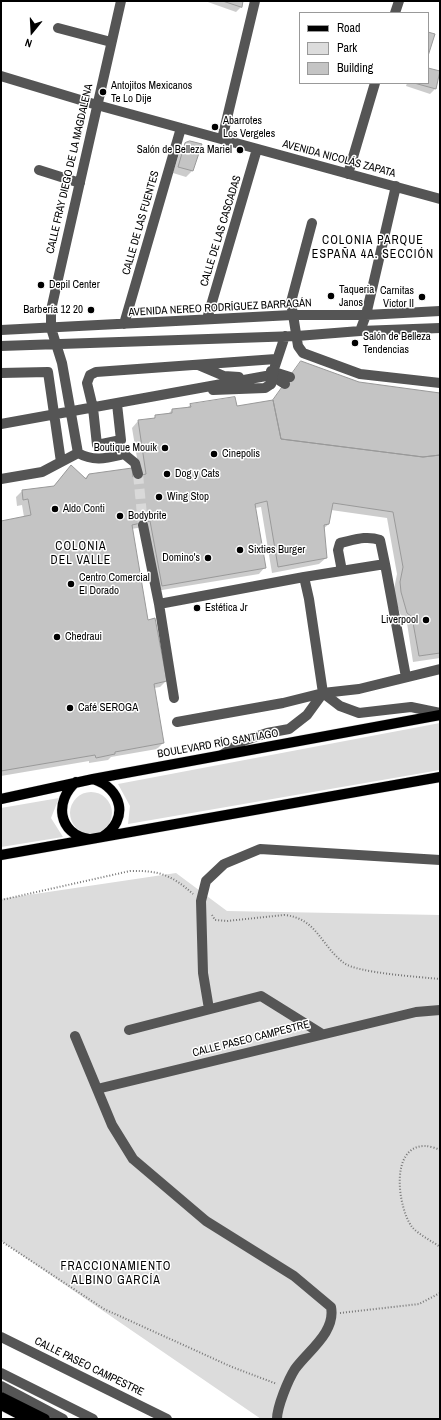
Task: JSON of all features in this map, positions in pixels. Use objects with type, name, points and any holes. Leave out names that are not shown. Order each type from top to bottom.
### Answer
[{"type":"main road","name":"BOULEVARD RÍO SANTIAGO","points":[[1,799],[76,782],[440,714]]},
{"type":"main road","points":[[1,855],[440,777]]},
{"type":"main road","points":[[76,782],[64,795],[62,812],[64,821],[72,831],[83,838],[96,839],[108,834],[118,819],[118,801],[109,786],[93,779]]},
{"type":"main road","points":[[1,1397],[45,1419]]},
{"type":"main road","points":[[1,1405],[28,1419]]},
{"type":"street","name":"CALLE FRAY DIEGO DE LA MAGDALENA","points":[[78,453],[62,363],[51,328],[51,310],[121,1]]},
{"type":"street","points":[[222,139],[255,1]]},
{"type":"street","points":[[395,12],[399,1]]},
{"type":"street","points":[[58,28],[111,42]]},
{"type":"street","name":"AVENIDA NICOLÁS ZAPATA","points":[[1,76],[97,105],[440,199]]},
{"type":"street","points":[[348,174],[375,84]]},
{"type":"street","name":"CALLE DE LAS FUENTES","points":[[124,324],[180,128]]},
{"type":"street","name":"CALLE DE LAS CASCADAS","points":[[207,319],[258,149]]},
{"type":"street","points":[[39,170],[80,183]]},
{"type":"street","points":[[360,331],[366,315],[396,186]]},
{"type":"street","points":[[312,223],[291,302],[298,346],[302,353],[360,374],[440,383]]},
{"type":"street","name":"AVENIDA NEREO RODRÍGUEZ BARRAGÁN","points":[[1,330],[292,315],[366,315],[440,311]]},
{"type":"street","points":[[1,346],[297,336],[360,331],[440,328]]},
{"type":"street","points":[[195,389],[253,390],[265,388],[271,384],[276,359],[285,336]]},
{"type":"street","points":[[117,404],[121,440],[97,445],[93,408],[87,384],[90,375],[96,372],[276,359]]},
{"type":"street","points":[[1,424],[266,376],[288,380],[268,371],[239,377],[224,376],[195,364]]},
{"type":"street","points":[[1,373],[48,372],[61,462]]},
{"type":"street","points":[[1,479],[42,472],[78,453],[96,460],[124,454],[135,463],[138,474]]},
{"type":"street","points":[[143,525],[159,604],[174,698]]},
{"type":"street","points":[[342,571],[338,550],[340,543],[372,537],[380,540],[406,677]]},
{"type":"street","points":[[159,604],[304,577],[385,564]]},
{"type":"street","points":[[220,756],[244,740],[266,733],[289,729],[307,715],[323,693],[310,600],[304,577]]},
{"type":"street","points":[[177,722],[283,703],[323,693],[359,689],[440,669]]},
{"type":"street","points":[[323,693],[340,706],[359,713],[411,707],[440,714]]},
{"type":"street","points":[[209,1009],[203,973],[201,901],[206,882],[224,864],[260,849],[440,860]]},
{"type":"street","name":"CALLE PASEO CAMPESTRE","points":[[129,1030],[261,996],[322,1034]]},
{"type":"street","points":[[322,1034],[416,1012],[440,1010]]},
{"type":"street","name":"CALLE PASEO CAMPESTRE","points":[[97,1089],[322,1034]]},
{"type":"street","points":[[75,1036],[112,1125],[133,1159],[206,1221],[294,1276],[331,1307],[333,1314],[330,1323],[312,1350],[295,1370],[278,1412],[277,1419]]},
{"type":"street","name":"CALLE PASEO CAMPESTRE","points":[[1,1337],[167,1419]]},
{"type":"street","points":[[1,1373],[73,1415],[93,1419]]},
{"type":"street","points":[[1,1386],[63,1419]]},
{"type":"path","points":[[1,900],[130,871],[151,870],[184,886],[201,901],[215,920],[227,921],[284,915],[293,916],[309,923],[333,953],[344,964],[354,968],[394,975],[440,979]]},
{"type":"path","points":[[440,1150],[424,1146],[410,1151],[400,1167],[401,1200],[406,1215],[413,1228],[440,1247]]},
{"type":"path","points":[[1,1241],[104,1309],[232,1367],[287,1388]]},
{"type":"path","points":[[333,1314],[419,1304],[440,1293]]},
{"type":"green space","points":[[440,723],[440,770],[128,824],[130,806],[118,784]]},
{"type":"green space","points":[[87,792],[95,792],[106,798],[112,809],[112,817],[106,828],[95,834],[87,834],[76,828],[70,817],[70,809],[76,798]]},
{"type":"green space","points":[[59,798],[51,818],[63,837],[1,847],[1,808]]},
{"type":"green space","points":[[176,873],[227,911],[440,915],[440,1419],[261,1419],[1,1241],[1,899]]},
{"type":"building","points":[[223,1],[243,1],[242,7]]},
{"type":"building","points":[[429,32],[435,34],[429,53]]},
{"type":"building","points":[[429,68],[440,71],[436,89],[418,84],[429,84]]},
{"type":"building","points":[[190,141],[202,144],[193,171],[178,167],[185,143]]},
{"type":"building","points":[[301,361],[359,382],[440,393],[440,455],[423,457],[281,439],[273,400]]},
{"type":"building","name":"Centro Comercial El Dorado","points":[[235,397],[237,406],[273,400],[281,439],[423,457],[440,455],[440,653],[419,656],[412,617],[407,613],[401,592],[400,582],[403,567],[393,512],[333,503],[329,524],[324,525],[327,558],[278,567],[267,501],[255,504],[266,568],[162,586],[150,521],[132,525],[148,620],[155,618],[167,681],[154,684],[164,743],[115,752],[115,754],[96,758],[95,755],[1,771],[1,521],[31,515],[28,499],[23,500],[22,490],[54,486],[71,465],[86,479],[89,474],[132,468],[133,477],[146,474],[138,420],[155,418],[155,415],[172,413],[172,409],[191,407],[190,404]]},
{"type":"tunnel","points":[[138,474],[143,525]]},
{"type":"place","name":"Antojitos Mexicanos Te Lo Dije","points":[[103,92]]},
{"type":"place","name":"Abarrotes Los Vergeles","points":[[215,127]]},
{"type":"place","name":"Salón de Belleza Mariel","points":[[240,150]]},
{"type":"place","name":"Depil Center","points":[[41,285]]},
{"type":"place","name":"Taqueria Janos","points":[[331,296]]},
{"type":"place","name":"Carnitas Victor II","points":[[422,297]]},
{"type":"place","name":"Barbería 12 20","points":[[91,310]]},
{"type":"place","name":"Salón de Belleza Tendencias","points":[[355,343]]},
{"type":"place","name":"Boutique Mouik","points":[[165,448]]},
{"type":"place","name":"Cinepolis","points":[[214,454]]},
{"type":"place","name":"Dog y Cats","points":[[167,474]]},
{"type":"place","name":"Wing Stop","points":[[159,497]]},
{"type":"place","name":"Aldo Conti","points":[[55,509]]},
{"type":"place","name":"Bodybrite","points":[[120,516]]},
{"type":"place","name":"Sixties Burger","points":[[240,550]]},
{"type":"place","name":"Domino's","points":[[208,558]]},
{"type":"place","name":"Centro Comercial El Dorado","points":[[71,584]]},
{"type":"place","name":"Estética Jr","points":[[197,608]]},
{"type":"place","name":"Liverpool","points":[[426,620]]},
{"type":"place","name":"Chedraui","points":[[57,637]]},
{"type":"place","name":"Café SEROGA","points":[[70,708]]},
{"type":"district","name":"COLONIA PARQUE ESPAÑA 4A. SECCIÓN","points":[[373,248]]},
{"type":"district","name":"COLONIA DEL VALLE","points":[[81,554]]},
{"type":"district","name":"FRACCIONAMIENTO ALBINO GARCÍA","points":[[116,1274]]}]
